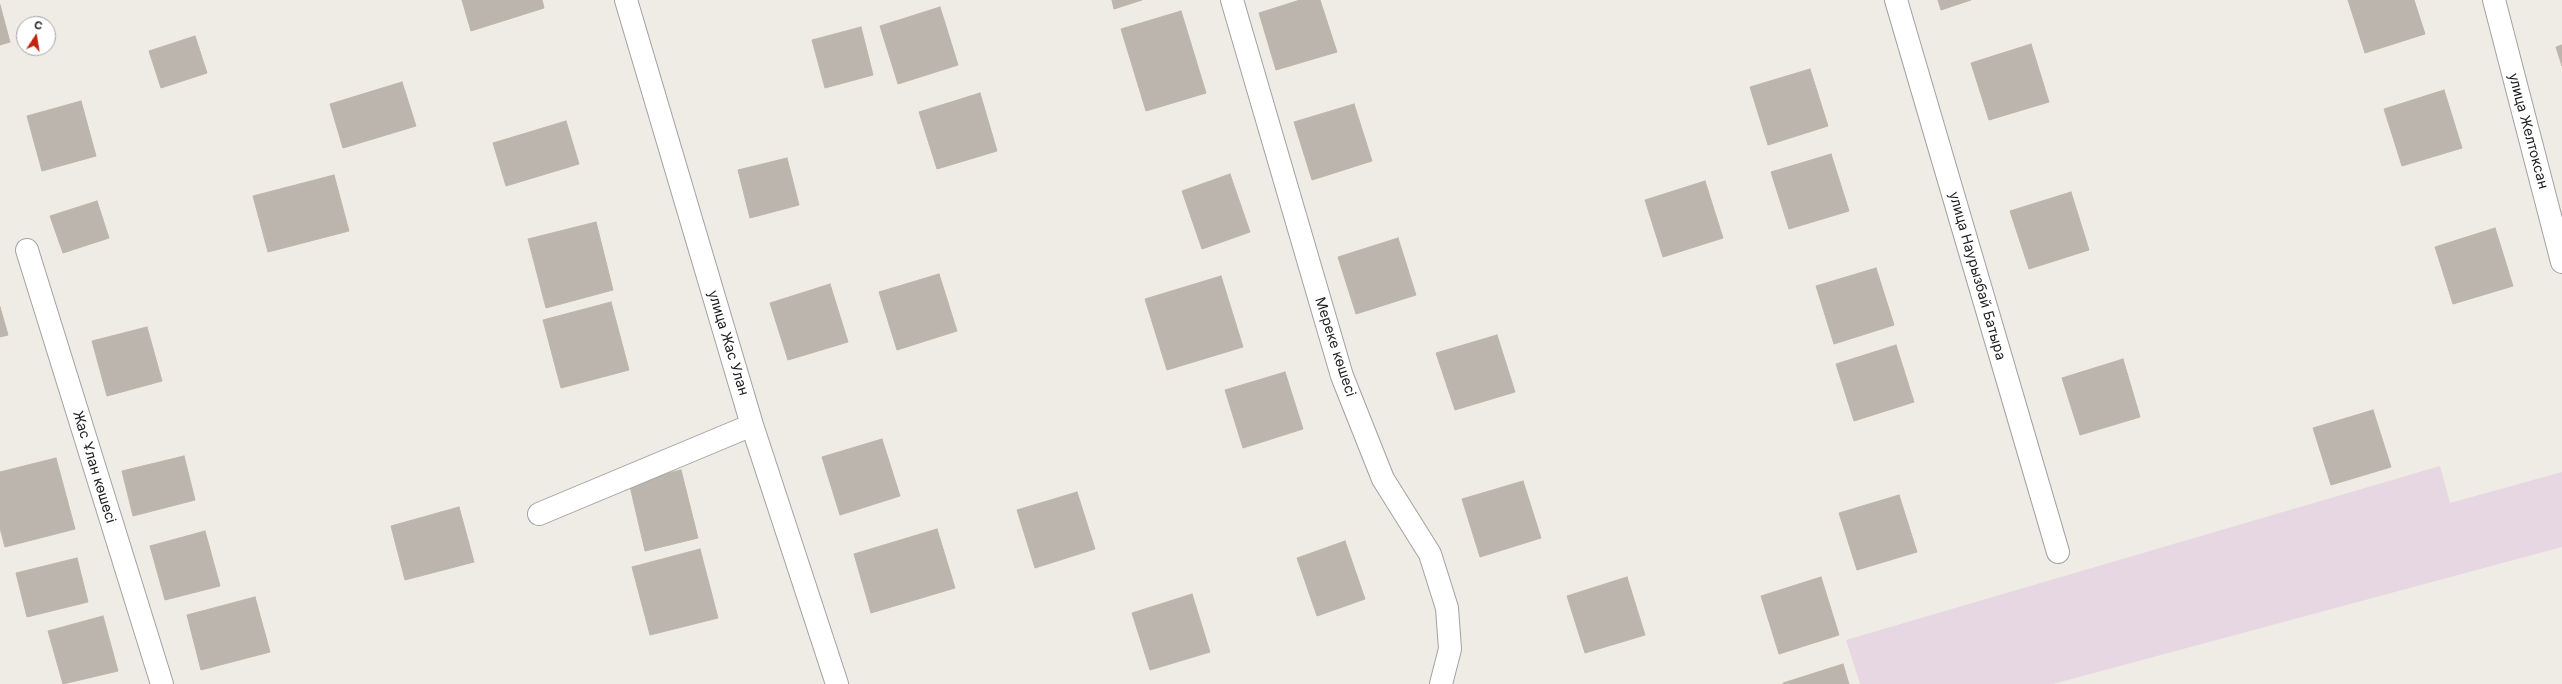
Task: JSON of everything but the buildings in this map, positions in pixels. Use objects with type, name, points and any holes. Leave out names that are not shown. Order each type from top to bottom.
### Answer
[{"type":"street","name":"улица Жас Улан","points":[[626,0],[752,425],[837,684]]},
{"type":"street","name":"Мереке көшесі","points":[[1232,0],[1342,376],[1383,479],[1430,554],[1447,608],[1450,649],[1441,684]]},
{"type":"street","name":"улица Наурызбай Батыра","points":[[1896,0],[2058,552]]},
{"type":"street","name":"улица Желтоксан","points":[[2494,0],[2562,262]]},
{"type":"street","name":"Жас Ұлан көшесі","points":[[27,250],[162,684]]},
{"type":"street","points":[[539,514],[752,425]]},
{"type":"shaded area","points":[[2440,466],[2450,503],[2562,472],[2562,547],[2053,684],[1860,684],[1846,640]]}]
